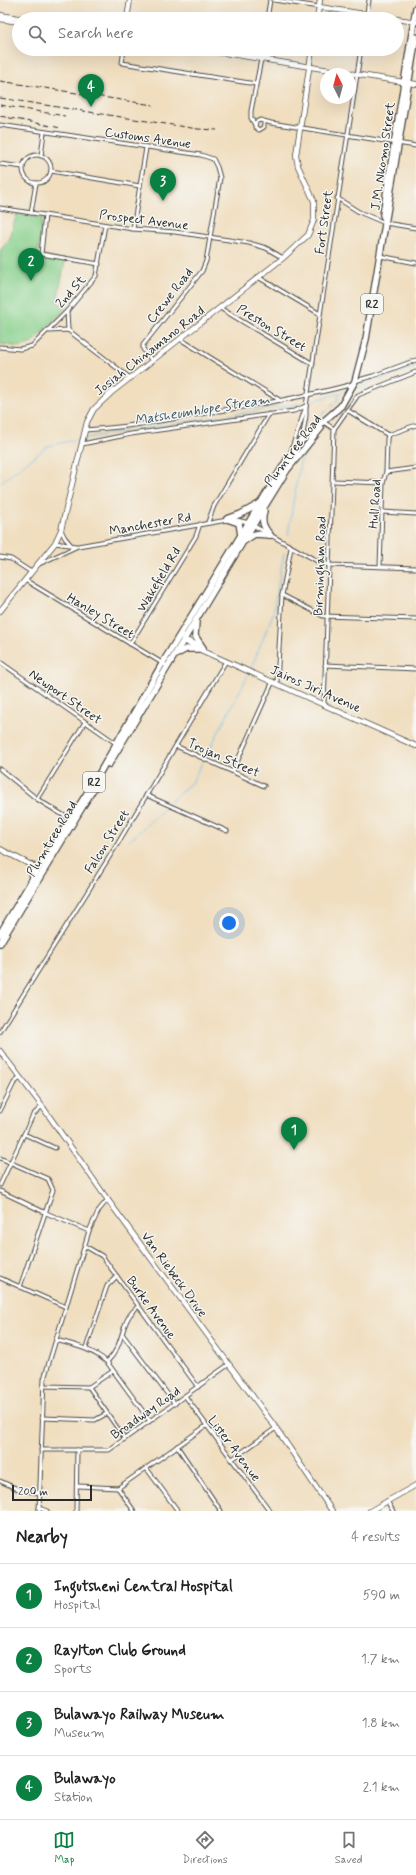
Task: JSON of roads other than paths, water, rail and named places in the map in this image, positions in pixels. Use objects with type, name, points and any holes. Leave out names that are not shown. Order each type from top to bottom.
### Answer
[{"type":"highway","name":"J.M. Nkomo Street","points":[[385,221],[416,8]]},
{"type":"highway","name":"J.M. Nkomo Street","points":[[406,82],[416,37]]},
{"type":"highway","name":"R2","points":[[332,416],[342,406],[354,384],[362,358],[385,221]]},
{"type":"highway","name":"Plumtree Road","points":[[165,665],[172,658],[196,619],[263,505],[287,470],[332,416]]},
{"type":"highway","name":"Plumtree Road","points":[[263,505],[287,460],[302,440],[332,416]]},
{"type":"highway","points":[[226,519],[263,505],[262,522],[270,535]]},
{"type":"highway","points":[[226,519],[239,523],[241,535]]},
{"type":"highway","name":"Plumtree Road","points":[[0,944],[40,878],[46,862],[165,665],[175,643],[241,535],[251,524]]},
{"type":"highway","points":[[242,542],[255,534],[270,535]]},
{"type":"highway","points":[[196,619],[195,636],[203,650]]},
{"type":"highway","points":[[175,643],[183,639],[183,630]]},
{"type":"highway","points":[[172,658],[186,649],[203,650]]},
{"type":"highway","points":[[32,879],[32,864],[46,862]]},
{"type":"highway","points":[[40,878],[39,868],[46,862]]},
{"type":"highway","name":"Plumtree Road","points":[[0,934],[39,868]]},
{"type":"street","points":[[128,12],[130,0]]},
{"type":"street","points":[[268,12],[270,0]]},
{"type":"street","points":[[274,0],[319,6],[347,12]]},
{"type":"street","points":[[318,12],[320,0]]},
{"type":"street","points":[[367,12],[369,0]]},
{"type":"street","points":[[0,15],[12,17]]},
{"type":"street","points":[[0,19],[12,21]]},
{"type":"street","points":[[123,56],[122,63],[256,84]]},
{"type":"street","points":[[254,56],[262,57]]},
{"type":"street","points":[[258,56],[416,84]]},
{"type":"street","name":"Josiah Chinamano Road","points":[[0,611],[55,543],[61,530],[84,433],[94,409],[180,338],[283,258],[308,235],[314,220],[315,207],[297,160],[296,150],[311,56]]},
{"type":"street","name":"Fort Street","points":[[306,406],[360,56]]},
{"type":"street","points":[[262,57],[251,111],[251,118],[259,130],[271,123]]},
{"type":"street","points":[[251,111],[259,120],[264,122],[416,146]]},
{"type":"street","points":[[255,125],[259,120]]},
{"type":"street","points":[[264,122],[264,127]]},
{"type":"street","name":"Customs Avenue","points":[[0,126],[201,155],[213,159],[220,178],[210,237]]},
{"type":"street","points":[[40,156],[44,132]]},
{"type":"street","points":[[133,229],[146,148]]},
{"type":"street","points":[[40,156],[49,164],[50,171],[46,180],[36,183],[28,180],[25,176],[23,167],[28,159],[40,156]]},
{"type":"street","points":[[0,164],[23,167]]},
{"type":"street","points":[[50,171],[140,186]]},
{"type":"street","points":[[31,213],[36,183]]},
{"type":"street","points":[[337,198],[359,212],[385,221],[416,228]]},
{"type":"street","name":"Prospect Avenue","points":[[0,208],[133,229],[210,237],[260,245],[283,258]]},
{"type":"street","points":[[45,216],[40,248],[41,254],[99,264]]},
{"type":"street","name":"2nd St","points":[[0,347],[20,349],[32,346],[67,310],[96,276],[105,225]]},
{"type":"street","name":"Crewe Road","points":[[152,361],[143,349],[143,345],[202,271],[207,256],[210,237]]},
{"type":"street","points":[[380,256],[416,263]]},
{"type":"street","points":[[258,277],[320,314]]},
{"type":"street","name":"Preston Street","points":[[220,308],[313,364]]},
{"type":"street","points":[[67,310],[68,330]]},
{"type":"street","points":[[47,332],[54,329],[68,330],[130,378]]},
{"type":"street","points":[[180,338],[281,401]]},
{"type":"street","points":[[84,433],[308,397],[354,384],[416,360]]},
{"type":"street","points":[[325,423],[334,429],[354,399],[360,394],[416,372]]},
{"type":"street","points":[[82,444],[131,434],[294,411],[306,406]]},
{"type":"street","points":[[287,470],[302,440],[306,406]]},
{"type":"street","points":[[287,460],[296,440],[306,406]]},
{"type":"street","points":[[347,410],[388,435],[416,425]]},
{"type":"street","points":[[208,522],[214,506],[269,414]]},
{"type":"street","name":"Birmingham Road","points":[[324,705],[334,429]]},
{"type":"street","name":"Hull Road","points":[[380,566],[383,483],[386,472],[386,442],[388,435]]},
{"type":"street","points":[[386,472],[416,468]]},
{"type":"street","points":[[333,481],[383,483]]},
{"type":"street","points":[[383,512],[416,514]]},
{"type":"street","name":"Manchester Rd","points":[[78,546],[208,522],[238,519],[251,524],[312,559],[329,565],[416,568]]},
{"type":"street","name":"Wakefield Rd","points":[[130,644],[196,536],[200,524]]},
{"type":"street","points":[[61,530],[71,546]]},
{"type":"street","points":[[55,543],[78,546]]},
{"type":"street","points":[[39,564],[78,546]]},
{"type":"street","points":[[233,772],[275,682],[282,595],[292,548]]},
{"type":"street","points":[[0,557],[11,559],[32,572]]},
{"type":"street","name":"Hanley Street","points":[[25,580],[165,665]]},
{"type":"street","points":[[282,595],[318,614],[327,617],[416,619]]},
{"type":"street","name":"Jairos Jiri Avenue","points":[[183,639],[203,650],[416,746]]},
{"type":"street","name":"Falcon Street","points":[[0,1032],[176,746],[227,660]]},
{"type":"street","name":"Newport Street","points":[[0,662],[118,745]]},
{"type":"street","points":[[325,665],[416,669]]},
{"type":"street","points":[[37,799],[85,722]]},
{"type":"street","name":"Trojan Street","points":[[176,746],[264,786]]},
{"type":"street","points":[[0,769],[37,799],[72,820]]},
{"type":"street","points":[[146,795],[227,831]]},
{"type":"street","points":[[0,849],[39,868]]},
{"type":"street","name":"Van Riebeck Drive","points":[[0,1051],[42,1106],[228,1365],[276,1428],[332,1511]]},
{"type":"street","points":[[0,1111],[14,1083],[20,1078]]},
{"type":"street","points":[[0,1185],[33,1115],[42,1106]]},
{"type":"street","points":[[24,1134],[55,1148]]},
{"type":"street","points":[[0,1158],[48,1179],[53,1194],[20,1287]]},
{"type":"street","points":[[0,1191],[89,1232]]},
{"type":"street","points":[[47,1511],[39,1509],[43,1386],[51,1353],[89,1232],[99,1210],[108,1199]]},
{"type":"street","name":"Burke Avenue","points":[[85,1246],[100,1254],[198,1387]]},
{"type":"street","points":[[86,1348],[107,1286],[117,1276]]},
{"type":"street","points":[[0,1278],[66,1307]]},
{"type":"street","points":[[107,1362],[116,1352],[123,1335],[128,1316],[139,1306]]},
{"type":"street","points":[[123,1335],[174,1404]]},
{"type":"street","points":[[56,1340],[86,1348],[99,1354],[107,1362],[150,1421]]},
{"type":"street","name":"Broadway Road","points":[[41,1450],[109,1450],[228,1365]]},
{"type":"street","points":[[43,1386],[89,1387],[113,1371]]},
{"type":"street","points":[[89,1387],[125,1440]]},
{"type":"street","name":"Lister Avenue","points":[[185,1396],[270,1511]]},
{"type":"street","points":[[42,1418],[95,1420],[106,1414]]},
{"type":"street","points":[[78,1486],[118,1488],[206,1426]]},
{"type":"street","points":[[231,1460],[276,1428]]},
{"type":"street","points":[[177,1446],[221,1511]]},
{"type":"street","points":[[76,1511],[78,1486],[77,1450]]},
{"type":"street","points":[[147,1469],[178,1511]]},
{"type":"street","points":[[0,1481],[20,1490],[40,1493]]},
{"type":"street","points":[[370,1511],[416,1485]]},
{"type":"street","points":[[118,1488],[134,1511]]},
{"type":"street","points":[[387,1501],[393,1511]]},
{"type":"waterway","name":"Matsheumhlope Stream","points":[[352,390],[416,367]]},
{"type":"waterway","name":"Matsheumhlope Stream","points":[[308,402],[347,391]]},
{"type":"waterway","points":[[312,424],[338,400],[339,393]]},
{"type":"waterway","name":"Matsheumhlope Stream","points":[[85,438],[305,403]]},
{"type":"waterway","name":"Matsheumhlope Stream","points":[[0,483],[48,446],[82,438]]},
{"type":"waterway","points":[[288,535],[300,462],[307,451]]},
{"type":"waterway","points":[[252,666],[273,614],[284,553]]},
{"type":"waterway","points":[[206,756],[248,675]]},
{"type":"waterway","points":[[170,802],[192,782],[203,761]]},
{"type":"waterway","points":[[129,841],[166,807]]},
{"type":"railway","points":[[0,81],[153,105]]},
{"type":"railway","points":[[0,98],[198,129],[217,130]]},
{"type":"railway","points":[[0,105],[65,116]]},
{"type":"railway","points":[[0,116],[61,128]]},
{"type":"place","name":"Bulawayo","points":[[91,107]]},
{"type":"place","name":"Bulawayo Railway Museum","points":[[163,201]]},
{"type":"place","name":"Raylton Club Ground","points":[[31,281]]},
{"type":"place","name":"Ingutsheni Central Hospital","points":[[294,1150]]}]
